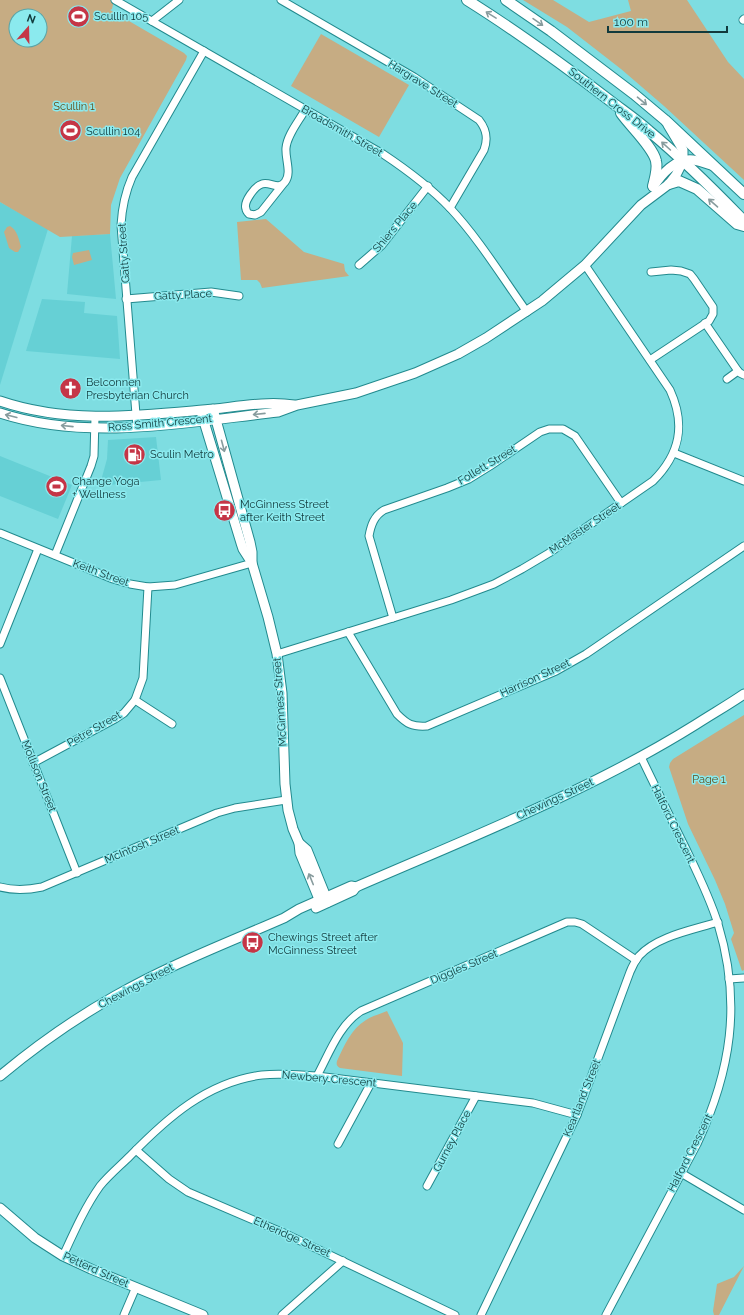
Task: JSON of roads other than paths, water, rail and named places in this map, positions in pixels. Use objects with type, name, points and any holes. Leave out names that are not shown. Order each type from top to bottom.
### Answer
[{"type":"main road","name":"Southern Cross Drive","points":[[467,0],[498,19],[539,48],[649,130],[744,221]]},
{"type":"main road","name":"Southern Cross Drive","points":[[506,0],[603,70],[665,120],[744,194]]},
{"type":"main road","points":[[614,103],[629,124],[653,151],[657,171],[653,186]]},
{"type":"main road","points":[[669,184],[679,181],[697,189],[737,224],[744,226]]},
{"type":"street","name":"Broadsmith Street","points":[[115,0],[406,169],[428,186],[450,208],[475,239],[527,312]]},
{"type":"street","points":[[152,21],[179,0]]},
{"type":"street","name":"Hargrave Street","points":[[281,0],[414,77],[479,120],[484,125],[486,132],[486,143],[484,150],[450,208]]},
{"type":"street","name":"Gatty Street","points":[[137,427],[126,299],[121,225],[122,209],[132,177],[204,51]]},
{"type":"street","points":[[284,183],[277,186],[261,184],[257,187],[247,200],[246,209],[249,214],[255,215],[261,212],[284,183],[288,174],[286,148],[288,139],[305,110]]},
{"type":"street","points":[[665,120],[683,150],[683,161],[692,160],[715,166]]},
{"type":"street","name":"Ross Smith Crescent","points":[[0,413],[50,424],[95,428],[137,427],[278,412],[296,405],[356,393],[415,373],[474,344],[527,312],[585,265],[641,205],[669,184],[683,161]]},
{"type":"street","name":"Ross Smith Crescent","points":[[641,205],[653,186],[672,166],[683,161]]},
{"type":"street","name":"Shiers Place","points":[[359,264],[382,245],[428,186]]},
{"type":"street","name":"McMaster Street","points":[[277,654],[465,595],[494,584],[522,570],[550,553],[653,481],[663,471],[674,453],[678,438],[679,424],[676,402],[670,390],[585,265]]},
{"type":"street","points":[[650,360],[705,323],[712,317],[713,307],[690,274],[671,270],[651,272]]},
{"type":"street","name":"Gatty Place","points":[[126,299],[211,292],[239,296]]},
{"type":"street","points":[[705,323],[741,373],[727,379]]},
{"type":"street","name":"Ross Smith Crescent","points":[[0,401],[41,412],[95,417],[136,416],[271,404],[296,405]]},
{"type":"street","name":"McGinness Street","points":[[213,409],[250,542],[252,563]]},
{"type":"street","name":"McGinness Street","points":[[200,410],[241,543],[252,563],[268,617],[277,654],[282,693],[286,800],[293,828],[299,842],[307,850],[324,901]]},
{"type":"street","points":[[55,556],[94,456],[95,417]]},
{"type":"street","name":"Follett Street","points":[[393,618],[369,536],[371,524],[375,517],[384,510],[469,479],[540,432],[554,428],[567,430],[575,436],[621,503]]},
{"type":"street","points":[[674,453],[744,482]]},
{"type":"street","name":"Keith Street","points":[[0,533],[113,579],[148,587],[175,585],[252,563]]},
{"type":"street","name":"Harrison Street","points":[[348,632],[398,714],[404,721],[412,726],[427,726],[556,671],[586,654],[744,546]]},
{"type":"street","points":[[0,644],[38,549]]},
{"type":"street","name":"Petre Street","points":[[33,763],[115,719],[124,713],[135,700],[143,678],[148,587]]},
{"type":"street","name":"Mollison Street","points":[[0,678],[77,873]]},
{"type":"street","name":"Chewings Street","points":[[0,1076],[46,1039],[80,1016],[175,965],[284,918],[301,915],[350,886],[356,886],[552,802],[641,757],[744,694]]},
{"type":"street","points":[[135,700],[172,724]]},
{"type":"street","name":"Halford Crescent","points":[[606,1315],[709,1118],[722,1077],[730,1021],[729,979],[718,922],[707,894],[641,757]]},
{"type":"street","name":"McIntosh Street","points":[[0,887],[10,890],[26,890],[42,887],[217,813],[236,808],[286,800]]},
{"type":"street","name":"Diggles Street","points":[[317,1076],[347,1023],[361,1011],[567,922],[582,924],[636,960]]},
{"type":"street","name":"Keartland Street","points":[[481,1315],[577,1115],[630,972],[636,960],[649,947],[659,941],[718,922]]},
{"type":"street","points":[[729,979],[744,978]]},
{"type":"street","name":"Newbery Crescent","points":[[63,1256],[89,1204],[101,1186],[136,1150],[179,1110],[213,1090],[237,1081],[261,1076],[285,1074],[317,1076],[533,1103],[577,1115]]},
{"type":"street","points":[[338,1144],[371,1083]]},
{"type":"street","name":"Gurney Place","points":[[428,1186],[476,1096]]},
{"type":"street","name":"Etheridge Street","points":[[136,1150],[169,1179],[188,1192],[286,1234],[455,1315]]},
{"type":"street","points":[[681,1173],[744,1210]]},
{"type":"street","name":"Petterd Street","points":[[0,1208],[36,1238],[63,1256],[203,1315]]},
{"type":"street","points":[[282,1315],[343,1261]]},
{"type":"street","points":[[124,1315],[136,1287]]},
{"type":"place","name":"Scullin 105","points":[[79,16]]},
{"type":"place","name":"Scullin 104","points":[[70,131]]},
{"type":"place","name":"Belconnen Presbyterian Church","points":[[70,388]]},
{"type":"place","name":"Sculin Metro","points":[[134,454]]},
{"type":"place","name":"Change Yoga + Wellness","points":[[57,487]]},
{"type":"place","name":"McGinness Street after Keith Street","points":[[224,510]]},
{"type":"place","name":"Chewings Street after McGinness Street","points":[[252,943]]},
{"type":"park label","name":"Scullin 1","points":[[74,106]]},
{"type":"park label","name":"Page 1","points":[[709,779]]}]
